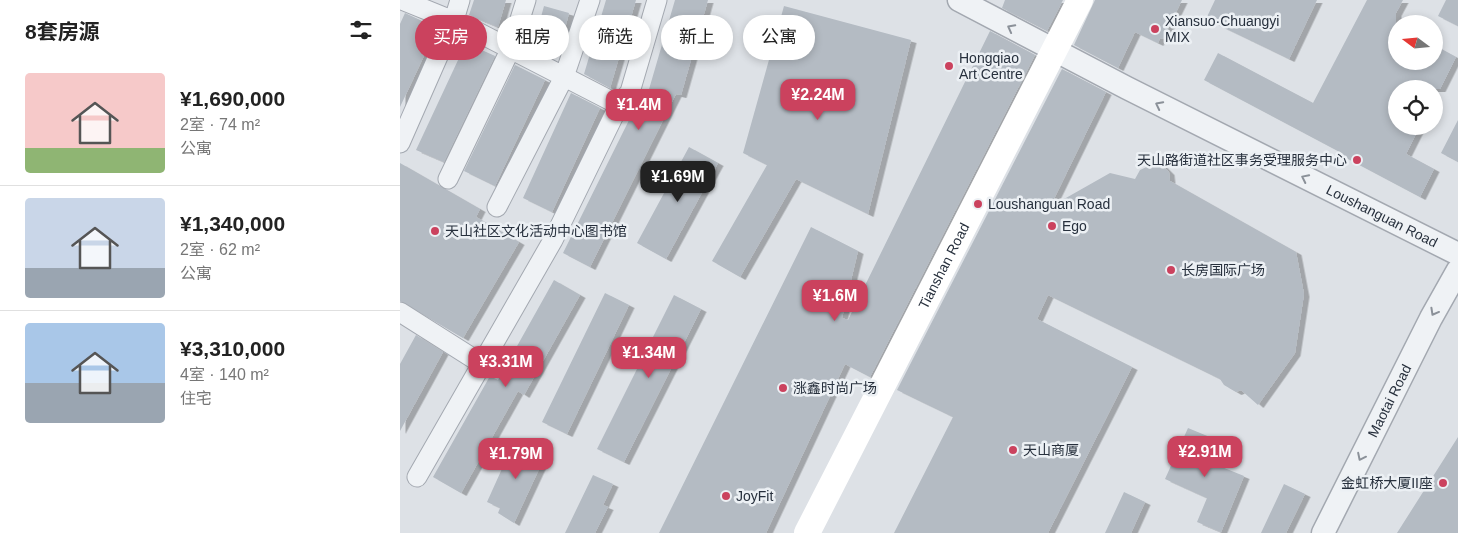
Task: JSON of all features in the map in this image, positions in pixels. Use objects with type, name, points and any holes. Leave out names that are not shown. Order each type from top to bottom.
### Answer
[{"type":"main road","name":"Tianshan Road","points":[[807,533],[1080,0]]},
{"type":"street","points":[[402,0],[441,15]]},
{"type":"street","points":[[456,15],[460,0]]},
{"type":"street","points":[[521,15],[526,0]]},
{"type":"street","points":[[497,207],[564,77],[590,0]]},
{"type":"street","points":[[416,477],[553,240],[619,105],[630,92],[657,0]]},
{"type":"street","name":"Loushanguan Road","points":[[959,0],[1054,51],[1458,254]]},
{"type":"street","points":[[400,143],[436,60]]},
{"type":"street","points":[[448,179],[505,60]]},
{"type":"street","points":[[533,60],[619,105]]},
{"type":"street","name":"Maotai Road","points":[[1323,533],[1431,318],[1458,270]]},
{"type":"street","points":[[400,312],[482,364]]},
{"type":"building","points":[[474,0],[506,0],[502,15],[497,15],[497,27],[487,22],[487,15],[469,15]]},
{"type":"building","points":[[606,0],[636,0],[632,15],[602,15]]},
{"type":"building","points":[[675,0],[708,0],[704,15],[671,15]]},
{"type":"building","points":[[1005,0],[1063,0],[1047,31],[1002,8]]},
{"type":"building","points":[[1095,0],[1182,0],[1163,39],[1160,38],[1158,43],[1135,32],[1118,68],[1074,45]]},
{"type":"building","points":[[1215,0],[1317,0],[1289,59],[1206,19]]},
{"type":"building","points":[[1367,0],[1403,0],[1396,15],[1388,15],[1388,70],[1443,70],[1443,50],[1456,57],[1443,83],[1443,80],[1388,80],[1388,135],[1416,135],[1406,154],[1434,169],[1420,197],[1204,80],[1218,53],[1313,103]]},
{"type":"building","points":[[1446,0],[1458,0],[1458,26],[1443,18],[1443,15],[1438,15]]},
{"type":"building","points":[[544,6],[569,13],[568,15],[542,15]]},
{"type":"building","points":[[784,6],[911,40],[868,214],[796,179],[740,277],[712,261],[767,165],[743,153],[769,60],[815,60],[815,15],[781,15]]},
{"type":"building","points":[[405,13],[415,18],[415,60],[422,60],[400,107],[400,24]]},
{"type":"building","name":"涨鑫时尚广场","points":[[990,31],[1035,55],[870,377],[845,364],[766,533],[659,533],[811,227],[858,251],[842,318],[848,320]]},
{"type":"building","points":[[661,48],[661,60],[691,60],[681,95],[676,94],[590,267],[563,253],[639,100],[645,103]]},
{"type":"building","points":[[487,52],[495,56],[444,162],[416,150],[458,60],[487,60]]},
{"type":"building","points":[[588,60],[618,60],[610,88],[584,74]]},
{"type":"building","points":[[515,65],[545,80],[495,186],[464,171]]},
{"type":"building","points":[[1062,69],[1106,92],[1050,207],[1110,173],[1135,179],[1140,170],[1153,164],[1162,165],[1169,172],[1170,181],[1296,252],[1304,294],[1295,353],[1258,405],[1241,390],[1236,392],[1224,385],[1220,379],[1048,295],[1037,319],[1132,367],[1048,533],[894,533],[953,417],[897,390]]},
{"type":"building","points":[[571,93],[600,108],[552,212],[523,198]]},
{"type":"building","points":[[1458,120],[1458,162],[1441,153]]},
{"type":"building","points":[[689,147],[718,163],[666,259],[637,243]]},
{"type":"building","points":[[400,163],[480,209],[476,217],[519,242],[463,338],[400,301]]},
{"type":"building","points":[[554,280],[580,295],[524,395],[518,391],[461,493],[433,477],[490,376],[498,380]]},
{"type":"building","points":[[605,293],[629,305],[567,434],[542,422]]},
{"type":"building","points":[[674,295],[701,309],[624,462],[597,449]]},
{"type":"building","points":[[416,335],[443,352],[400,431],[400,364]]},
{"type":"building","points":[[1188,428],[1217,440],[1207,461],[1244,476],[1221,532],[1197,522],[1207,498],[1165,479]]},
{"type":"building","name":"金虹桥大厦II座","points":[[1458,437],[1458,533],[1397,533]]},
{"type":"building","points":[[514,442],[546,454],[514,523],[498,513],[500,508],[487,502]]},
{"type":"building","points":[[593,475],[613,484],[603,505],[608,507],[595,533],[565,533]]},
{"type":"building","points":[[1284,484],[1305,494],[1286,533],[1261,533]]},
{"type":"building","points":[[1124,492],[1145,502],[1131,533],[1105,533]]},
{"type":"place","name":"Xiansuo·Chuangyi MIX","points":[[1155,29]]},
{"type":"place","name":"Hongqiao Art Centre","points":[[949,66]]},
{"type":"place","name":"天山路街道社区事务受理服务中心","points":[[1357,160]]},
{"type":"place","name":"Loushanguan Road","points":[[978,204]]},
{"type":"place","name":"Ego","points":[[1052,226]]},
{"type":"place","name":"天山社区文化活动中心图书馆","points":[[435,231]]},
{"type":"place","name":"长房国际广场","points":[[1171,270]]},
{"type":"place","name":"涨鑫时尚广场","points":[[783,388]]},
{"type":"place","name":"天山商厦","points":[[1013,450]]},
{"type":"place","name":"金虹桥大厦II座","points":[[1443,483]]},
{"type":"place","name":"JoyFit","points":[[726,496]]}]
